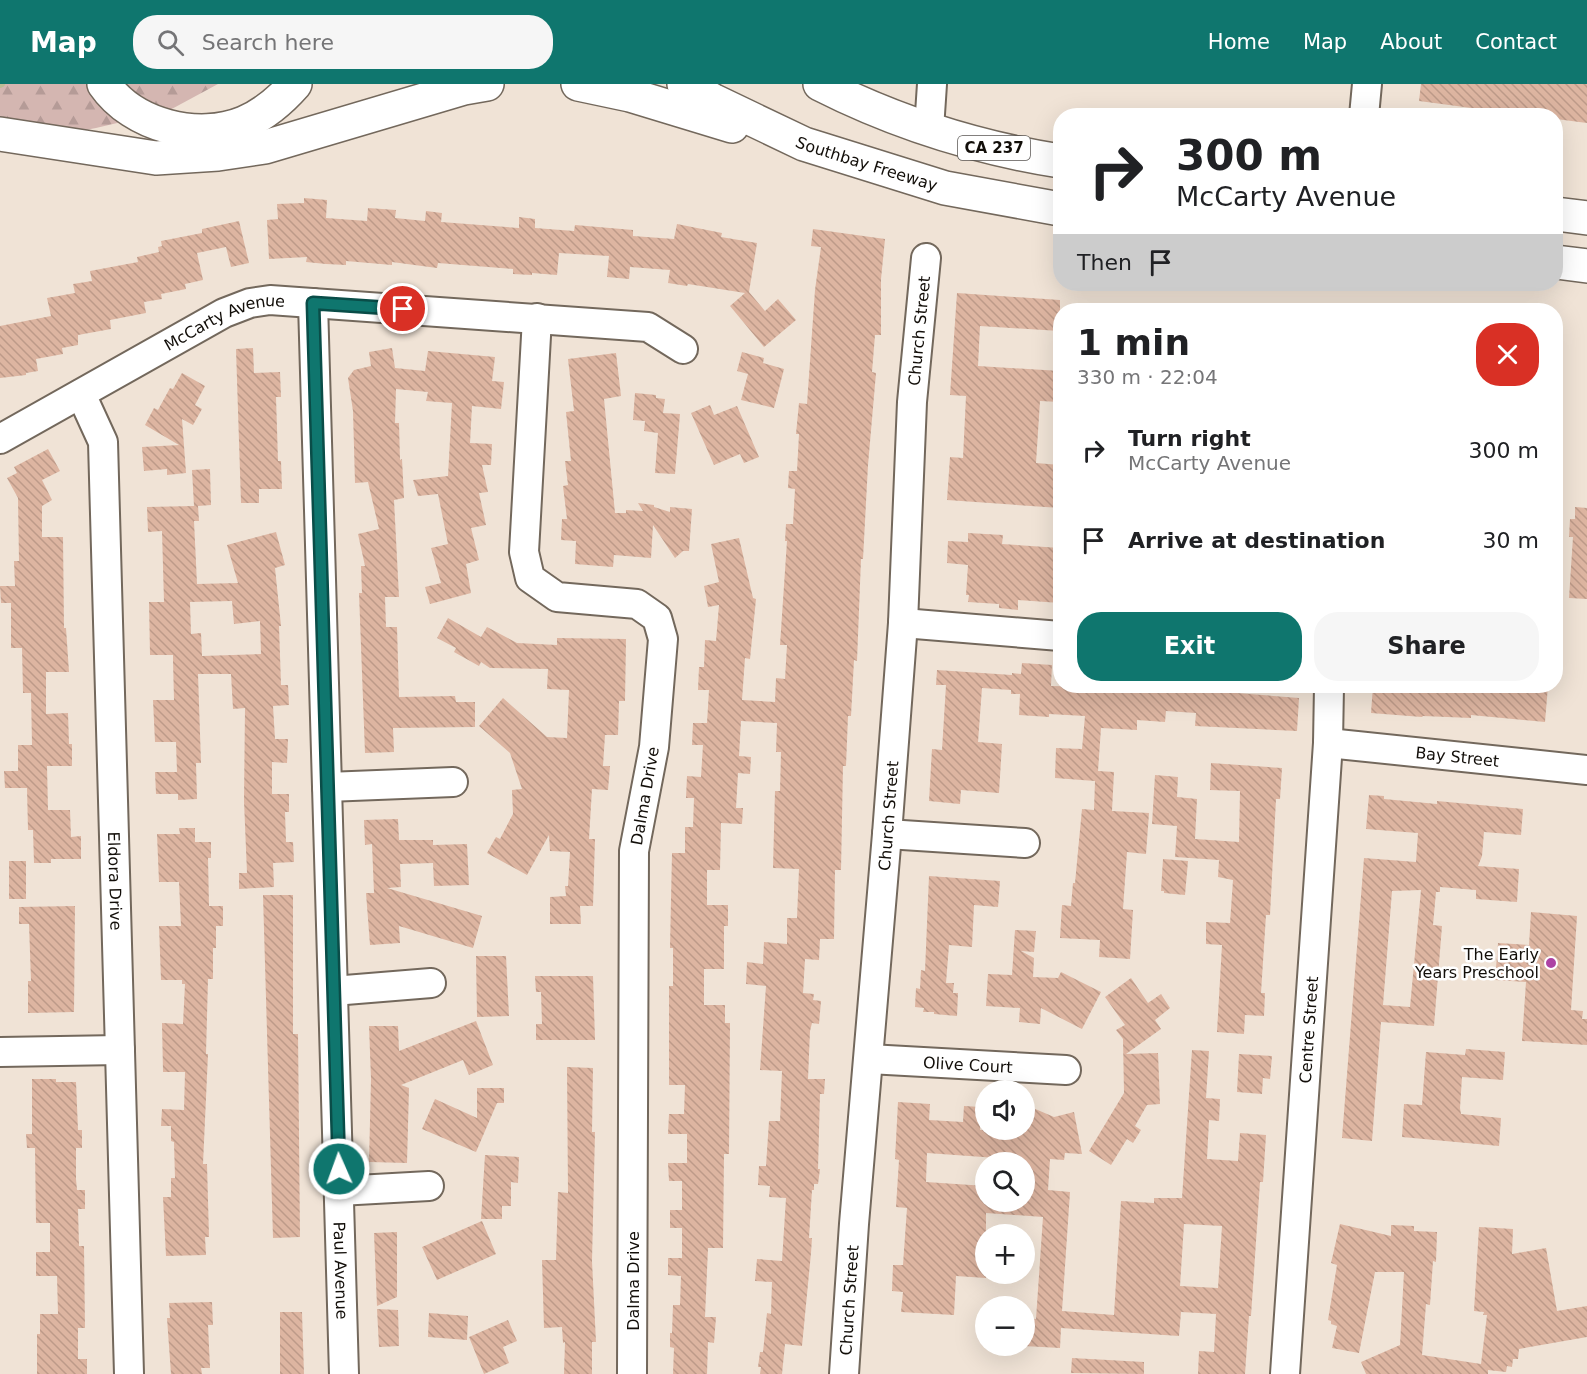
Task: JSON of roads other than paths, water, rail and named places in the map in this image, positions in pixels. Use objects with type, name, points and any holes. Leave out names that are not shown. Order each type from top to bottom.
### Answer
[{"type":"highway","points":[[110,91],[134,113],[169,126],[178,129],[216,130],[242,124],[261,115],[277,103],[295,84]]},
{"type":"highway","points":[[0,134],[156,158],[218,154],[265,147],[464,88],[487,84]]},
{"type":"highway","points":[[578,84],[630,95],[722,124],[804,144]]},
{"type":"highway","name":"Southbay Freeway","points":[[684,84],[804,144],[930,183],[1053,208]]},
{"type":"highway","name":"CA 237","points":[[820,84],[853,101],[929,129],[1019,155],[1053,160]]},
{"type":"highway","points":[[1563,215],[1587,218]]},
{"type":"highway","points":[[1563,263],[1587,266]]},
{"type":"street","points":[[929,129],[932,84]]},
{"type":"street","points":[[1365,108],[1367,84]]},
{"type":"street","name":"Church Street","points":[[844,1374],[903,623],[912,402],[926,258]]},
{"type":"street","name":"McCarty Avenue","points":[[0,439],[224,313],[249,303],[270,300],[648,327],[683,349]]},
{"type":"street","name":"Paul Avenue","points":[[313,303],[344,1374]]},
{"type":"street","name":"Dalma Drive","points":[[537,318],[524,552],[531,578],[557,597],[637,604],[657,618],[663,639],[654,747],[634,851],[632,1374]]},
{"type":"street","name":"Eldora Drive","points":[[81,394],[103,442],[129,1374]]},
{"type":"street","points":[[903,623],[1053,635]]},
{"type":"street","name":"Centre Street","points":[[1285,1374],[1328,743],[1329,693]]},
{"type":"street","name":"Bay Street","points":[[1328,743],[1587,770]]},
{"type":"street","points":[[327,787],[453,782]]},
{"type":"street","points":[[887,834],[1025,843]]},
{"type":"street","points":[[333,991],[431,983]]},
{"type":"street","points":[[0,1052],[120,1050]]},
{"type":"street","name":"Olive Court","points":[[869,1059],[1066,1070]]},
{"type":"street","points":[[339,1191],[429,1186]]},
{"type":"place","name":"The Early Years Preschool","points":[[1551,963]]}]
